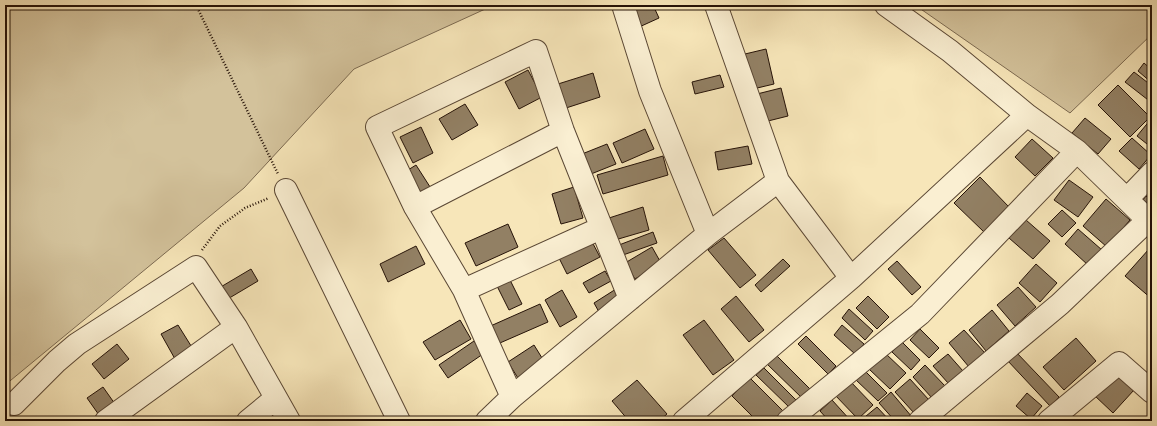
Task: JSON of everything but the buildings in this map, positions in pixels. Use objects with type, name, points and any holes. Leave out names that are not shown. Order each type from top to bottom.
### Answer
[{"type":"street","points":[[623,5],[650,91],[708,234]]},
{"type":"street","points":[[716,5],[778,181],[851,278]]},
{"type":"street","points":[[886,5],[950,51],[1027,115],[1077,151],[1150,222],[1060,304],[920,421]]},
{"type":"street","points":[[512,397],[464,290],[415,206],[377,127],[536,51],[563,131],[630,299]]},
{"type":"street","points":[[684,421],[851,278],[1027,115]]},
{"type":"street","points":[[415,206],[563,131]]},
{"type":"street","points":[[788,421],[920,314],[1077,151]]},
{"type":"street","points":[[1127,199],[1152,173]]},
{"type":"street","points":[[487,421],[512,397],[708,234],[778,181]]},
{"type":"street","points":[[286,190],[399,421]]},
{"type":"street","points":[[464,290],[601,228]]},
{"type":"street","points":[[14,404],[57,361],[77,344],[196,267],[236,327],[289,421]]},
{"type":"street","points":[[106,421],[236,327]]},
{"type":"street","points":[[1049,421],[1119,363],[1152,392]]},
{"type":"street","points":[[248,421],[276,398]]},
{"type":"path","points":[[196,5],[286,190],[245,208],[220,226],[202,250],[196,267]]},
{"type":"shaded area","points":[[5,5],[494,5],[354,69],[244,188],[5,385]]},
{"type":"shaded area","points":[[915,5],[1152,5],[1152,34],[1070,113]]}]
